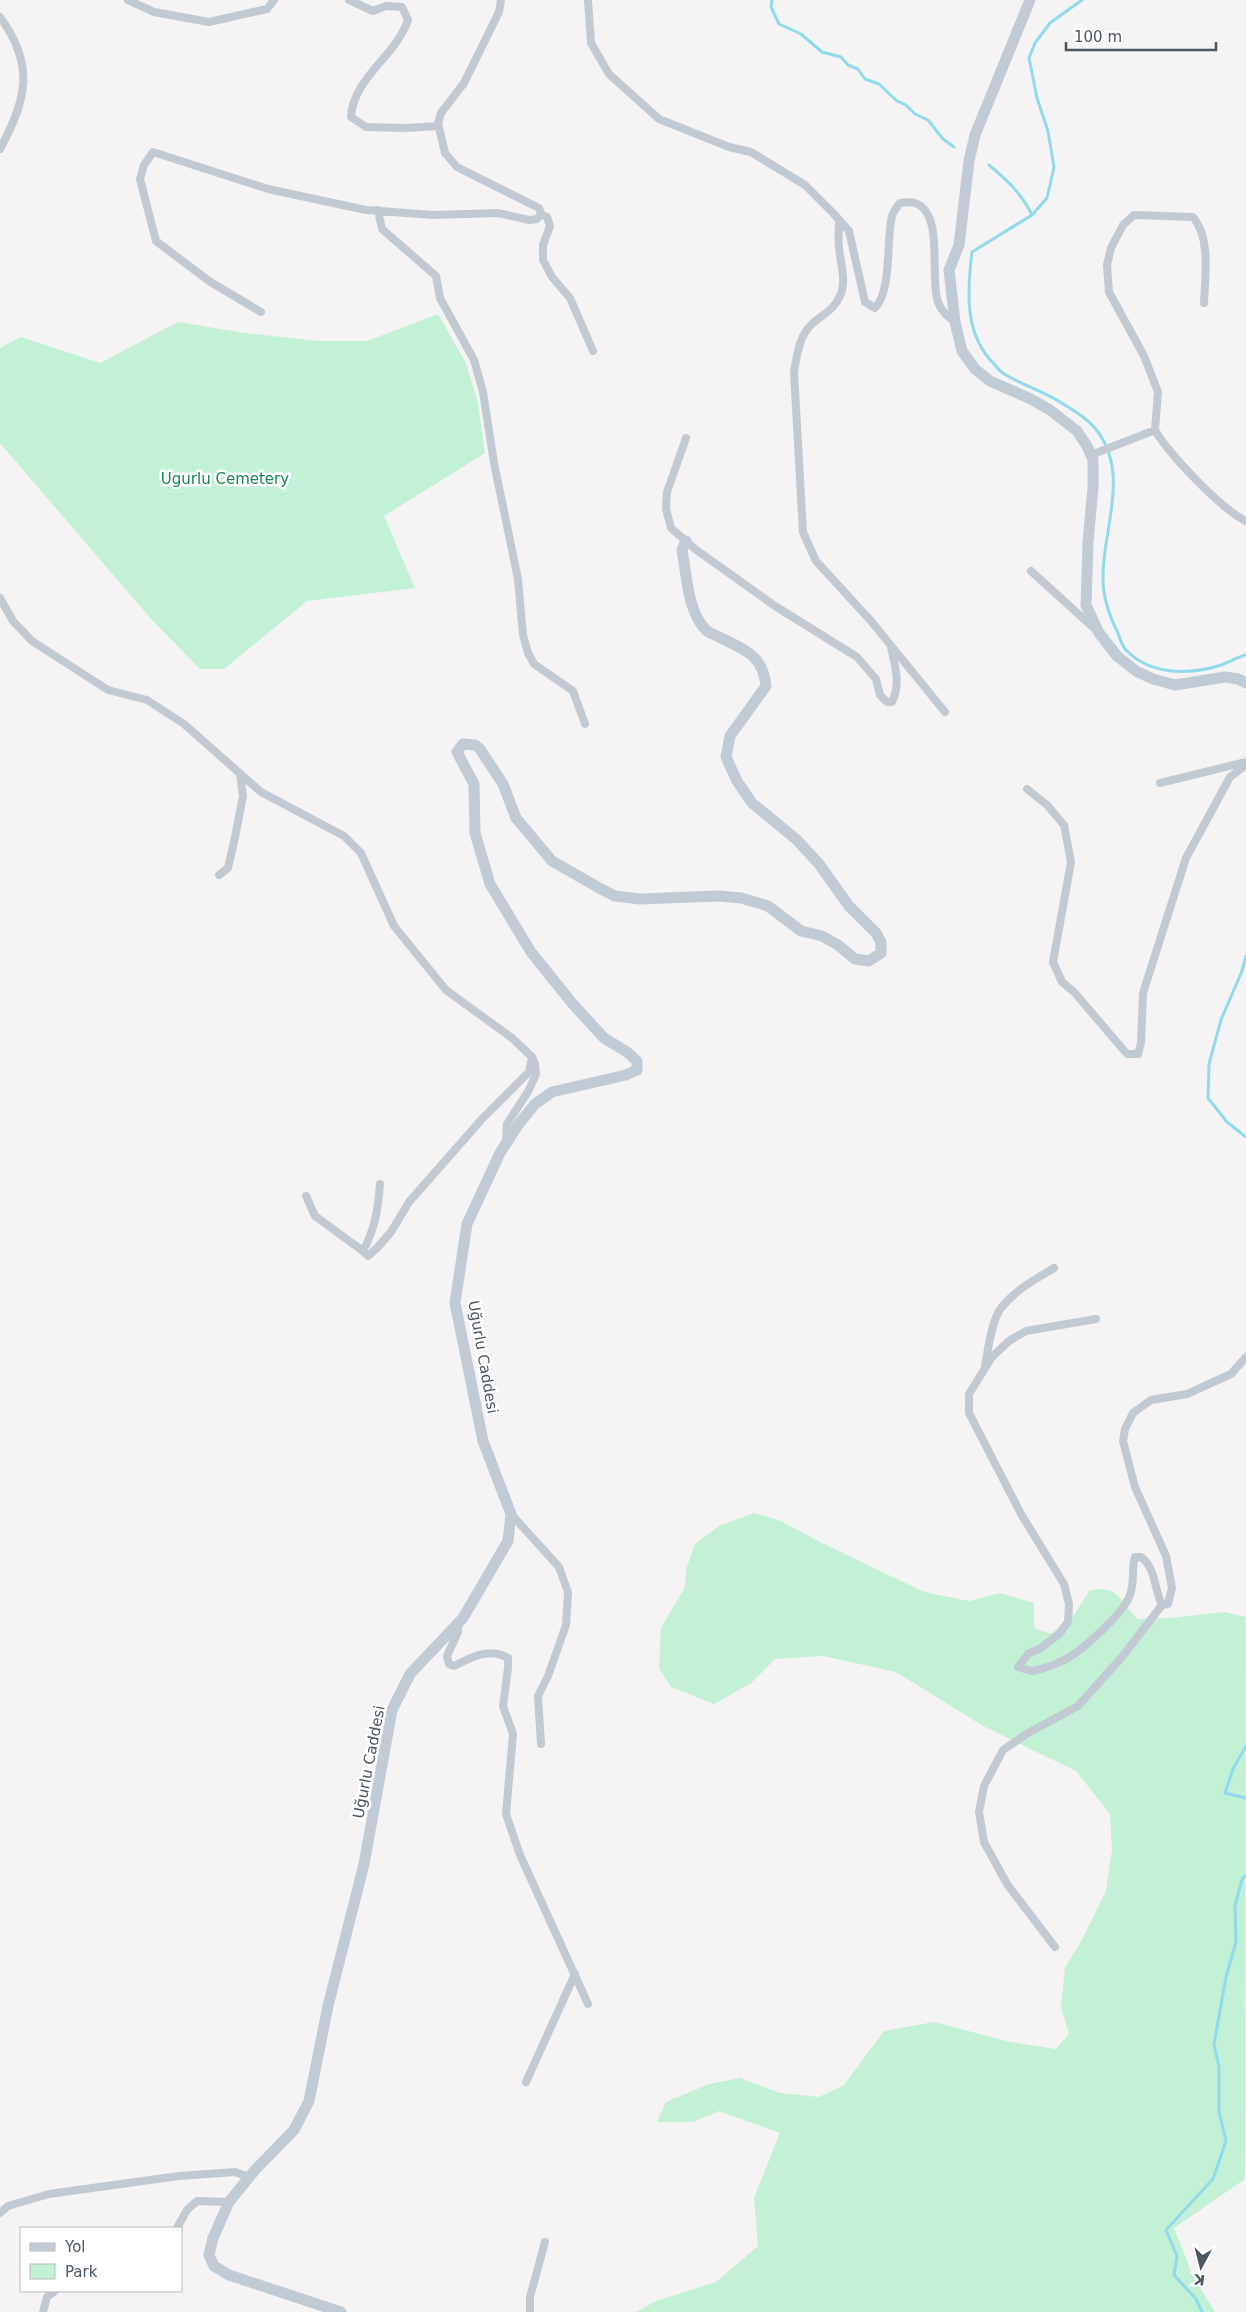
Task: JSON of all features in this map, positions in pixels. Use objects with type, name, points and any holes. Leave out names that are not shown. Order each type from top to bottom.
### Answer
[{"type":"street","points":[[128,0],[154,12],[208,22],[267,9],[274,0]]},
{"type":"street","points":[[349,0],[373,11],[386,6],[402,7],[408,20],[403,34],[359,91],[352,104],[351,117],[366,127],[405,128],[439,126]]},
{"type":"street","points":[[260,312],[209,281],[156,241],[140,179],[144,165],[153,152],[268,188],[378,210],[434,215],[498,213],[529,220],[536,219],[540,214],[539,208],[457,167],[445,153],[439,126],[440,113],[464,83],[499,12],[501,0]]},
{"type":"street","points":[[588,0],[591,43],[609,74],[659,119],[729,147],[751,152],[806,185],[849,231],[865,302],[875,308],[881,302],[884,289],[892,215],[900,203],[914,202],[920,205],[932,222],[937,300],[944,314],[955,322]]},
{"type":"street","points":[[1028,2],[975,135],[969,161],[958,245],[949,270],[955,322],[962,351],[975,369],[990,381],[1031,399],[1064,421],[1077,431],[1087,446],[1096,453]]},
{"type":"street","points":[[0,17],[12,34],[22,61],[25,85],[14,119],[0,149]]},
{"type":"street","points":[[378,210],[382,229],[436,276],[440,298],[474,360],[483,392],[494,463],[518,579],[520,613],[528,653],[534,664],[574,691],[585,724]]},
{"type":"street","points":[[540,214],[547,217],[550,226],[543,245],[543,260],[552,277],[570,298],[593,351]]},
{"type":"street","points":[[1204,302],[1204,251],[1199,224],[1192,217],[1134,215],[1123,225],[1111,248],[1107,265],[1109,292],[1144,356],[1158,392],[1155,430],[1170,451],[1223,505],[1246,521]]},
{"type":"street","points":[[839,220],[839,245],[843,277],[841,294],[835,306],[812,324],[804,336],[798,347],[794,372],[803,532],[816,560],[945,712]]},
{"type":"street","points":[[1096,453],[1155,430]]},
{"type":"street","points":[[686,438],[667,492],[666,510],[671,528],[775,606],[857,657],[876,680],[880,695],[886,702],[892,702],[897,692],[897,672],[890,645]]},
{"type":"street","points":[[1096,453],[1088,543],[1086,605],[1099,633],[1116,656],[1136,671],[1153,679],[1175,685],[1225,677],[1238,679],[1246,683]]},
{"type":"street","name":"Uğurlu Caddesi","points":[[341,2312],[228,2275],[214,2266],[210,2255],[212,2238],[229,2202],[249,2177],[294,2130],[309,2101],[328,2006],[364,1864],[392,1710],[410,1674],[458,1623],[508,1541],[511,1514],[483,1441],[455,1303],[467,1224],[506,1143],[518,1124],[535,1104],[552,1092],[626,1075],[637,1070],[637,1062],[627,1052],[604,1038],[572,1003],[531,952],[490,884],[475,833],[474,784],[457,752],[464,744],[475,745],[487,758],[504,784],[516,818],[552,861],[601,889],[616,896],[640,899],[719,896],[741,898],[768,906],[802,931],[822,936],[855,958],[869,961],[881,953],[881,942],[876,933],[849,906],[819,864],[797,840],[752,803],[737,781],[726,757],[730,736],[766,686],[763,667],[752,655],[706,630],[693,610],[682,550],[686,541]]},
{"type":"street","points":[[1030,571],[1099,633]]},
{"type":"street","points":[[0,598],[13,621],[32,641],[108,690],[147,700],[184,724],[261,792],[344,836],[360,853],[394,926],[446,990],[512,1038],[532,1056],[536,1074],[529,1090],[507,1124],[506,1143]]},
{"type":"street","points":[[1160,783],[1246,764]]},
{"type":"street","points":[[1027,789],[1047,805],[1064,825],[1071,862],[1053,962],[1062,982],[1074,992],[1127,1054],[1138,1054],[1141,1043],[1143,993],[1186,858],[1230,777],[1246,764]]},
{"type":"street","points":[[219,875],[228,868],[235,837],[243,796],[240,774]]},
{"type":"street","points":[[306,1196],[315,1216],[368,1256],[391,1232],[409,1202],[482,1119],[529,1072],[532,1056]]},
{"type":"street","points":[[363,1251],[373,1232],[378,1213],[380,1184]]},
{"type":"street","points":[[984,1369],[990,1338],[1000,1309],[1026,1284],[1054,1268]]},
{"type":"street","points":[[1096,1319],[1026,1331],[1010,1340],[992,1357],[969,1394],[969,1413],[1021,1514],[1064,1584],[1069,1604],[1068,1622],[1059,1634],[1041,1648],[1028,1654],[1018,1667],[1031,1671],[1063,1661],[1102,1631],[1126,1604],[1131,1594],[1133,1583],[1132,1566],[1135,1557],[1141,1556],[1153,1574],[1156,1593],[1162,1605]]},
{"type":"street","points":[[1055,1947],[1007,1884],[984,1842],[979,1812],[984,1786],[1003,1750],[1028,1733],[1078,1706],[1122,1657],[1162,1605],[1168,1604],[1172,1588],[1166,1556],[1135,1487],[1123,1441],[1125,1429],[1133,1413],[1152,1400],[1187,1394],[1231,1374],[1246,1358]]},
{"type":"street","points":[[511,1514],[559,1567],[568,1592],[566,1625],[548,1676],[538,1696],[541,1744]]},
{"type":"street","points":[[458,1623],[458,1632],[447,1656],[449,1664],[454,1666],[488,1652],[501,1654],[508,1658],[504,1706],[513,1734],[506,1814],[520,1855],[588,2004]]},
{"type":"street","points":[[526,2082],[575,1974]]},
{"type":"street","points":[[0,2213],[8,2206],[49,2194],[179,2176],[236,2172],[249,2177]]},
{"type":"street","points":[[178,2227],[187,2210],[196,2202],[229,2202]]},
{"type":"street","points":[[530,2312],[530,2297],[545,2242]]},
{"type":"street","points":[[43,2312],[47,2297],[54,2292]]},
{"type":"green space","name":"Ugurlu Cemetery","points":[[438,314],[466,363],[478,403],[485,453],[384,516],[415,588],[307,601],[224,669],[200,669],[152,620],[0,443],[0,348],[21,337],[100,363],[178,322],[244,333],[319,341],[367,341]]},
{"type":"green space","points":[[754,1513],[779,1520],[924,1592],[969,1601],[1000,1593],[1034,1603],[1034,1628],[1051,1634],[1075,1614],[1089,1591],[1098,1589],[1105,1589],[1117,1595],[1137,1619],[1171,1618],[1224,1612],[1246,1617],[1245,2179],[1174,2228],[1194,2278],[1215,2312],[636,2312],[656,2301],[716,2282],[758,2246],[754,2198],[780,2133],[719,2111],[693,2122],[657,2122],[666,2102],[709,2084],[740,2078],[780,2093],[819,2097],[844,2085],[884,2031],[934,2022],[1010,2042],[1056,2049],[1069,2034],[1061,2007],[1065,1968],[1083,1938],[1106,1891],[1112,1850],[1110,1814],[1076,1771],[983,1726],[896,1672],[823,1656],[775,1659],[751,1683],[714,1704],[671,1687],[659,1668],[661,1628],[685,1587],[686,1569],[695,1544],[719,1526]]},
{"type":"waterway","points":[[772,0],[771,7],[779,24],[801,34],[822,52],[841,57],[848,65],[858,69],[865,79],[879,84],[897,101],[906,105],[915,114],[928,120],[943,139],[954,147]]},
{"type":"waterway","points":[[1082,0],[1050,23],[1035,43],[1029,58],[1037,98],[1048,131],[1054,167],[1047,198],[1032,215],[972,252],[969,297],[973,327],[985,353],[1000,371],[1012,379],[1053,398],[1080,415],[1098,432],[1107,449],[1112,467],[1113,485],[1103,586],[1110,614],[1125,648],[1146,664],[1169,671],[1206,669],[1246,655]]},
{"type":"waterway","points":[[989,165],[1014,188],[1024,200],[1032,215]]},
{"type":"waterway","points":[[1246,956],[1242,971],[1221,1020],[1209,1064],[1208,1098],[1227,1122],[1246,1137]]},
{"type":"waterway","points":[[1246,1746],[1233,1769],[1225,1793],[1246,1798]]},
{"type":"waterway","points":[[1202,2312],[1196,2299],[1174,2275],[1177,2256],[1166,2230],[1213,2179],[1226,2141],[1219,2111],[1219,2067],[1214,2044],[1226,1977],[1236,1942],[1235,1906],[1242,1879],[1246,1875]]}]
